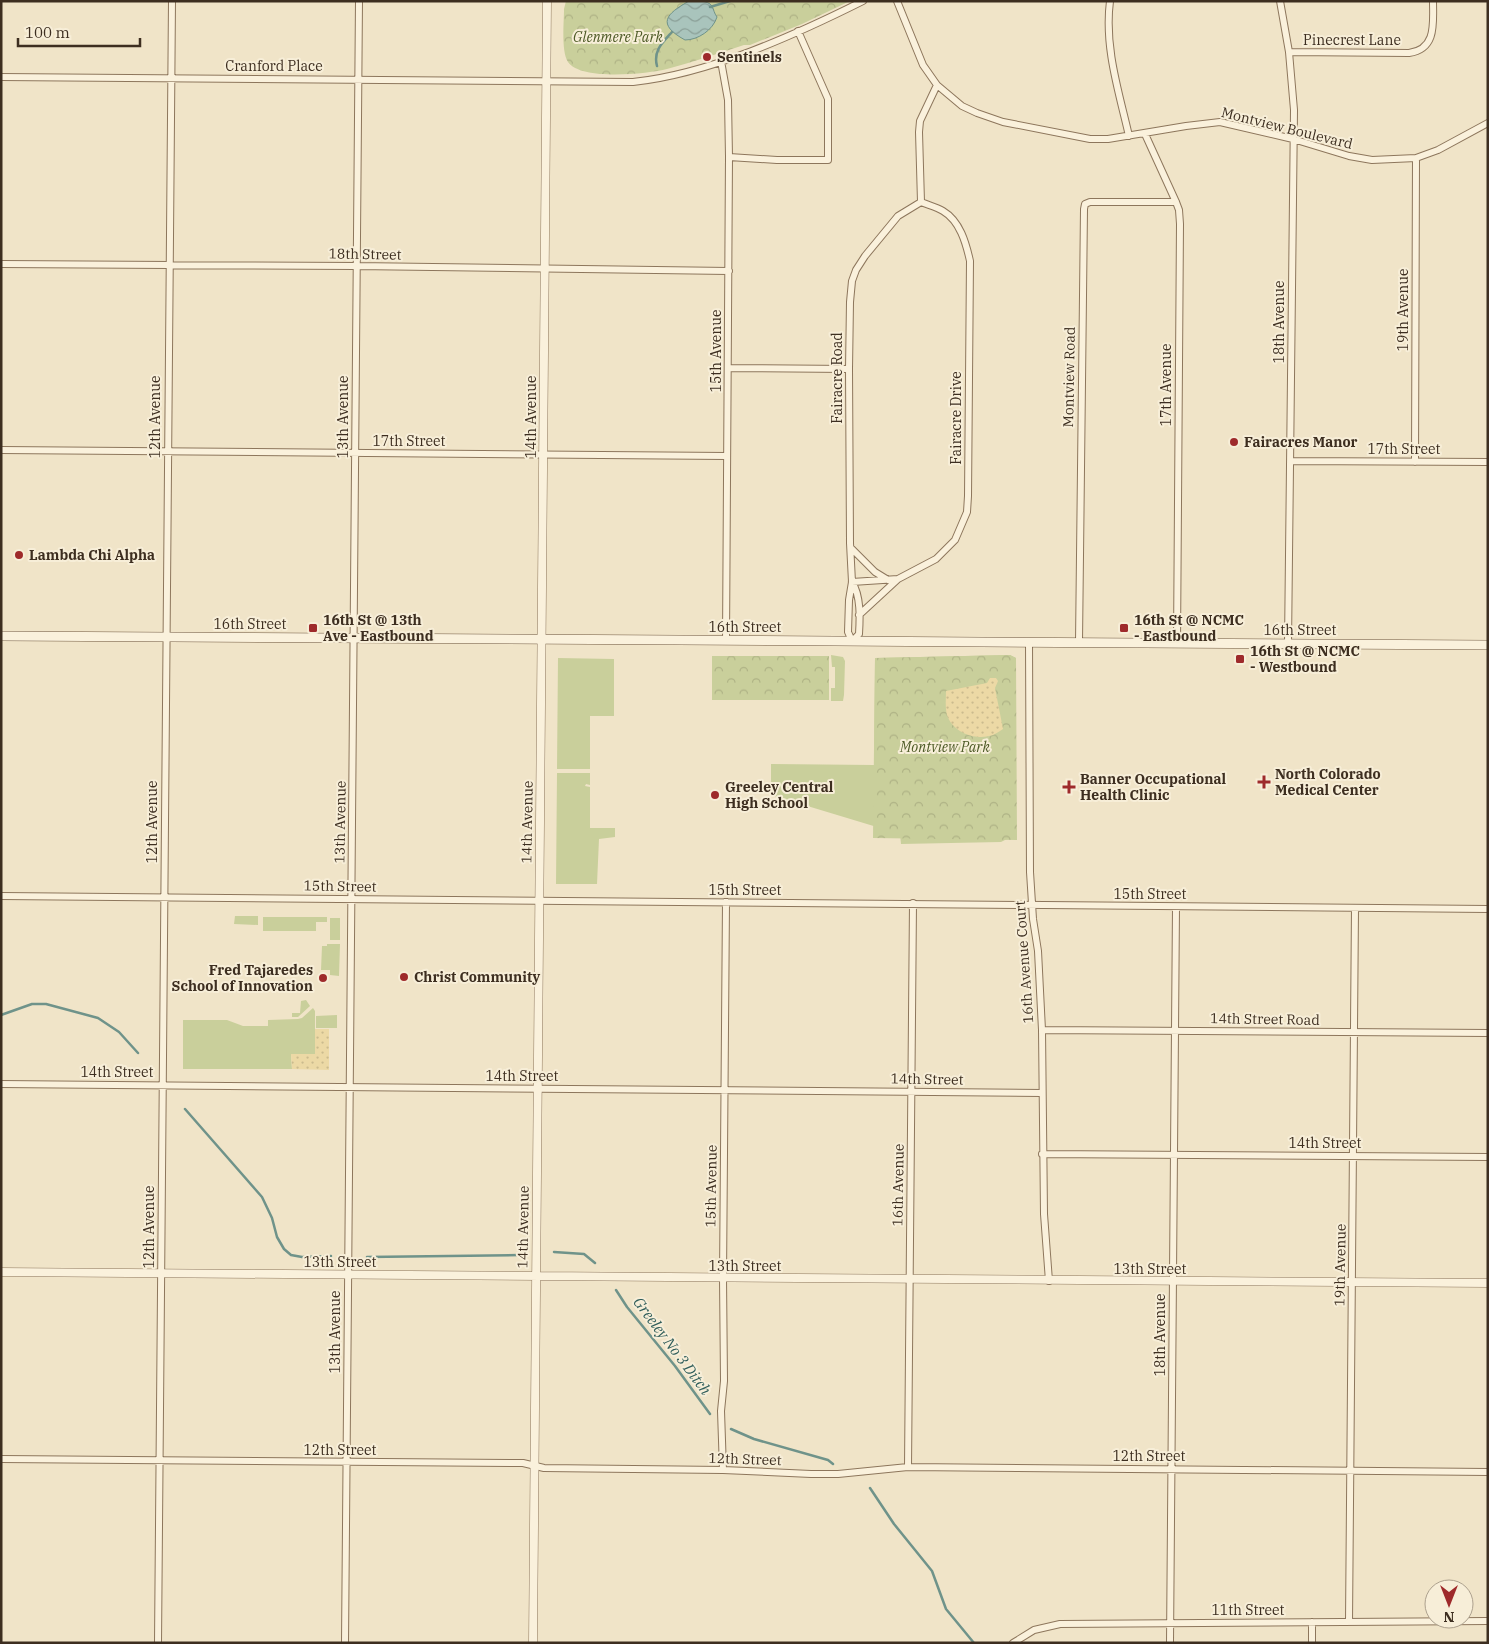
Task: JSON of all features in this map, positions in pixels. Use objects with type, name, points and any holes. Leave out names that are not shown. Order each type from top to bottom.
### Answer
[{"type":"main road","name":"16th Street","points":[[1,636],[1488,645]]},
{"type":"street","name":"12th Avenue","points":[[158,1643],[172,1]]},
{"type":"street","name":"13th Avenue","points":[[345,1643],[359,1]]},
{"type":"street","name":"14th Avenue","points":[[532,1643],[547,1]]},
{"type":"street","name":"Cranford Place","points":[[1,77],[634,82],[675,75],[721,61],[798,31],[863,1]]},
{"type":"street","points":[[897,1],[923,66],[937,84],[920,121],[921,202]]},
{"type":"street","points":[[1110,1],[1110,46],[1129,136]]},
{"type":"street","name":"18th Avenue","points":[[1280,1],[1289,52],[1294,110],[1288,644]]},
{"type":"street","name":"Pinecrest Lane","points":[[1289,52],[1409,53],[1419,50],[1425,47],[1433,32],[1433,1]]},
{"type":"street","points":[[729,157],[777,160],[828,160],[828,99],[798,31]]},
{"type":"street","name":"15th Avenue","points":[[721,61],[728,100],[729,157],[726,640]]},
{"type":"street","name":"Montview Boulevard","points":[[937,84],[962,106],[1003,122],[1100,140],[1213,122],[1226,123],[1293,139],[1349,156],[1385,160],[1416,158],[1438,150],[1488,123]]},
{"type":"street","name":"17th Avenue","points":[[1144,134],[1176,202],[1179,210],[1180,224],[1177,643]]},
{"type":"street","name":"19th Avenue","points":[[1415,462],[1416,158]]},
{"type":"street","name":"Fairacre Road","points":[[852,582],[856,588],[860,634],[852,641],[848,632],[849,600],[852,582],[849,369],[852,281],[856,270],[865,256],[898,216],[921,202]]},
{"type":"street","name":"Fairacre Drive","points":[[852,582],[898,579],[936,559],[955,540],[967,512],[970,261],[964,236],[953,220],[944,211],[921,202]]},
{"type":"street","name":"Montview Road","points":[[1079,642],[1085,204],[1090,202],[1176,202]]},
{"type":"street","name":"18th Street","points":[[1,264],[729,271]]},
{"type":"street","points":[[728,368],[849,369]]},
{"type":"street","name":"17th Street","points":[[1,450],[728,456]]},
{"type":"street","name":"17th Street","points":[[1290,461],[1488,462]]},
{"type":"street","points":[[851,548],[875,572],[888,580]]},
{"type":"street","points":[[859,615],[898,579]]},
{"type":"street","name":"16th Avenue Court","points":[[1029,642],[1030,872],[1038,951],[1042,1030],[1044,1230],[1050,1280]]},
{"type":"street","name":"15th Street","points":[[1,896],[1488,909]]},
{"type":"street","name":"15th Avenue","points":[[723,1470],[721,1411],[724,1381],[726,902]]},
{"type":"street","name":"16th Avenue","points":[[908,1467],[912,903]]},
{"type":"street","name":"18th Avenue","points":[[1170,1643],[1176,907]]},
{"type":"street","name":"19th Avenue","points":[[1349,1622],[1355,908]]},
{"type":"street","name":"14th Street Road","points":[[1042,1030],[1488,1033]]},
{"type":"street","name":"14th Street","points":[[1,1084],[1042,1093]]},
{"type":"street","name":"14th Street","points":[[1042,1154],[1488,1157]]},
{"type":"street","name":"13th Street","points":[[1,1272],[1488,1284]]},
{"type":"street","name":"12th Street","points":[[1,1459],[523,1464],[544,1468],[723,1470],[838,1474],[908,1467],[1488,1472]]},
{"type":"street","name":"11th Street","points":[[1013,1643],[1034,1630],[1060,1624],[1488,1621]]},
{"type":"street","points":[[1312,1622],[1312,1643]]},
{"type":"green space","name":"Glenmere Park","points":[[566,1],[850,1],[802,24],[750,45],[744,45],[667,69],[645,73],[600,74],[575,68],[568,62],[564,51],[563,37]]},
{"type":"green space","points":[[831,655],[843,657],[845,661],[843,701],[831,701],[831,688],[835,688],[835,667],[832,667]]},
{"type":"green space","name":"Montview Park","points":[[1010,655],[1016,658],[1016,807],[1011,837],[1001,842],[901,844],[900,834],[771,795],[771,764],[874,765],[875,658]]},
{"type":"green space","name":"Montview Park","points":[[1010,655],[1016,658],[1017,840],[873,838],[875,658]]},
{"type":"green space","points":[[712,656],[829,656],[829,700],[712,700]]},
{"type":"green space","points":[[558,658],[614,659],[614,716],[590,716],[590,769],[557,769]]},
{"type":"green space","points":[[557,773],[590,773],[590,785],[586,784],[585,786],[590,787],[590,828],[615,828],[615,837],[599,839],[597,884],[556,884]]},
{"type":"green space","points":[[235,916],[258,916],[258,925],[234,924]]},
{"type":"green space","points":[[263,917],[327,917],[327,922],[316,922],[316,931],[263,931]]},
{"type":"green space","points":[[330,918],[340,918],[340,940],[330,940]]},
{"type":"green space","points":[[327,944],[340,944],[339,976],[330,975],[330,970],[321,970],[322,946],[327,946]]},
{"type":"green space","points":[[306,1000],[310,1006],[298,1017],[292,1017],[292,1013],[300,1013],[301,1001]]},
{"type":"green space","points":[[313,1008],[315,1011],[315,1054],[291,1055],[292,1069],[183,1069],[183,1020],[227,1020],[243,1026],[268,1026],[268,1020],[302,1018]]},
{"type":"green space","points":[[337,1015],[337,1028],[316,1028],[316,1016]]},
{"type":"sand","points":[[990,678],[996,678],[998,681],[995,688],[1003,729],[986,737],[966,734],[954,727],[947,715],[946,691],[987,683]]},
{"type":"sand","points":[[315,1029],[329,1029],[329,1070],[292,1069],[291,1054],[315,1054]]},
{"type":"water","points":[[689,1],[702,1],[710,4],[717,17],[709,30],[695,38],[685,40],[670,29],[667,19],[675,10]]},
{"type":"waterway","points":[[710,7],[730,1]]},
{"type":"waterway","points":[[657,66],[657,52],[672,32]]},
{"type":"waterway","name":"Greeley No 3 Ditch","points":[[1,1015],[32,1004],[46,1004],[98,1018],[119,1032],[138,1053]]},
{"type":"waterway","name":"Greeley No 3 Ditch","points":[[185,1109],[262,1197],[272,1218],[277,1237],[284,1249],[291,1255],[302,1257],[331,1256]]},
{"type":"waterway","name":"Greeley No 3 Ditch","points":[[554,1252],[584,1254],[595,1263]]},
{"type":"waterway","name":"Greeley No 3 Ditch","points":[[367,1257],[520,1255]]},
{"type":"waterway","name":"Greeley No 3 Ditch","points":[[616,1290],[627,1307],[675,1366],[710,1414]]},
{"type":"waterway","name":"Greeley No 3 Ditch","points":[[731,1429],[754,1439],[828,1460],[833,1464]]},
{"type":"waterway","name":"Greeley No 3 Ditch","points":[[870,1488],[894,1524],[932,1571],[946,1609],[974,1643]]},
{"type":"place","name":"Sentinels","points":[[707,57]]},
{"type":"place","name":"Fairacres Manor","points":[[1234,442]]},
{"type":"place","name":"Lambda Chi Alpha","points":[[19,555]]},
{"type":"place","name":"16th St @ 13th Ave - Eastbound","points":[[313,628]]},
{"type":"place","name":"16th St @ NCMC - Eastbound","points":[[1124,628]]},
{"type":"place","name":"16th St @ NCMC - Westbound","points":[[1240,659]]},
{"type":"place","name":"North Colorado Medical Center","points":[[1264,782]]},
{"type":"place","name":"Banner Occupational Health Clinic","points":[[1069,787]]},
{"type":"place","name":"Greeley Central High School","points":[[715,795]]},
{"type":"place","name":"Christ Community","points":[[404,977]]},
{"type":"place","name":"Fred Tajaredes School of Innovation","points":[[323,978]]}]
